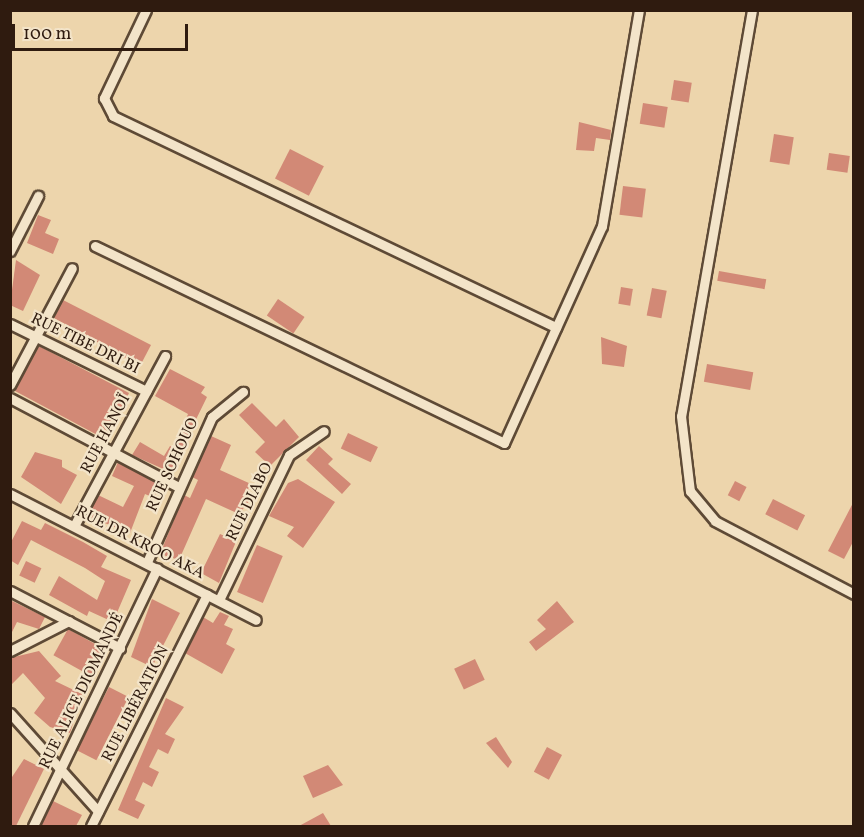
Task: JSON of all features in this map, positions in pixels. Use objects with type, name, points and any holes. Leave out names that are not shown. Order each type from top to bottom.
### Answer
[{"type":"street","points":[[146,10],[104,98],[113,116],[556,327]]},
{"type":"street","points":[[95,246],[504,443],[602,226],[639,10]]},
{"type":"street","points":[[752,10],[681,416],[690,491],[715,521],[854,594]]},
{"type":"street","points":[[10,251],[13,239],[38,196]]},
{"type":"street","points":[[10,385],[72,268]]},
{"type":"street","name":"RUE TIBE DRI BI","points":[[10,324],[146,391]]},
{"type":"street","name":"RUE HANOÏ","points":[[74,526],[165,356]]},
{"type":"street","name":"RUE SOHOUO","points":[[147,562],[177,486],[212,417],[243,392]]},
{"type":"street","points":[[10,398],[114,450],[177,486]]},
{"type":"street","name":"RUE DIABO","points":[[219,600],[289,455],[324,431]]},
{"type":"street","name":"RUE DR KROO AKA","points":[[10,494],[147,562],[256,620]]},
{"type":"street","name":"RUE ALICE DIOMANDÉ","points":[[33,826],[62,770],[157,568]]},
{"type":"street","points":[[10,591],[120,648]]},
{"type":"street","name":"RUE LIBÉRATION","points":[[91,826],[207,594]]},
{"type":"street","points":[[10,651],[69,621]]},
{"type":"street","points":[[10,713],[98,811]]},
{"type":"building","points":[[674,80],[692,83],[689,103],[671,100]]},
{"type":"building","points":[[643,103],[668,107],[664,128],[640,124]]},
{"type":"building","points":[[579,122],[611,130],[610,140],[596,138],[594,151],[576,150]]},
{"type":"building","points":[[774,134],[794,137],[789,165],[770,162]]},
{"type":"building","points":[[290,149],[324,166],[309,196],[275,178]]},
{"type":"building","points":[[829,153],[850,156],[847,173],[827,170]]},
{"type":"building","points":[[623,186],[646,189],[642,218],[619,215]]},
{"type":"building","points":[[38,215],[51,220],[45,233],[59,239],[53,254],[27,243]]},
{"type":"building","points":[[16,260],[40,275],[23,311],[10,305]]},
{"type":"building","points":[[719,271],[766,279],[765,289],[717,281]]},
{"type":"building","points":[[621,287],[633,289],[630,306],[618,304]]},
{"type":"building","points":[[652,288],[667,291],[661,318],[647,315]]},
{"type":"building","points":[[278,299],[305,317],[293,333],[267,316]]},
{"type":"building","points":[[63,300],[151,345],[140,366],[54,318]]},
{"type":"building","points":[[601,337],[627,346],[624,367],[602,364]]},
{"type":"building","points":[[39,346],[129,393],[109,435],[103,438],[15,391]]},
{"type":"building","points":[[707,364],[753,372],[750,390],[704,382]]},
{"type":"building","points":[[170,369],[205,387],[201,393],[207,397],[182,448],[175,445],[188,414],[155,396]]},
{"type":"building","points":[[252,403],[276,427],[284,419],[299,437],[270,466],[255,452],[265,442],[239,415]]},
{"type":"building","points":[[348,433],[378,447],[371,462],[341,448]]},
{"type":"building","points":[[211,436],[231,445],[220,470],[251,484],[245,498],[250,500],[239,514],[206,499],[179,560],[160,554],[184,495],[190,498],[198,480],[192,477]]},
{"type":"building","points":[[140,442],[164,456],[170,446],[180,451],[170,472],[132,455]]},
{"type":"building","points":[[319,446],[333,459],[328,464],[351,484],[342,494],[306,460]]},
{"type":"building","points":[[35,452],[62,460],[62,467],[77,475],[61,504],[21,477]]},
{"type":"building","points":[[118,462],[160,485],[154,498],[145,494],[130,533],[87,516],[98,495],[123,507],[134,486],[112,476]]},
{"type":"building","points":[[298,479],[335,502],[303,548],[287,536],[294,527],[269,516],[288,483]]},
{"type":"building","points":[[735,481],[747,487],[739,501],[728,495]]},
{"type":"building","points":[[773,499],[805,515],[797,530],[765,514]]},
{"type":"building","points":[[854,501],[854,540],[844,559],[828,551]]},
{"type":"building","points":[[22,521],[41,530],[45,523],[83,542],[107,556],[101,567],[131,580],[113,622],[89,611],[87,616],[49,595],[59,576],[97,600],[105,581],[85,568],[31,540],[18,565],[10,560],[10,544]]},
{"type":"building","points":[[233,523],[242,527],[219,583],[201,573],[220,534],[227,537]]},
{"type":"building","points":[[257,545],[283,556],[263,603],[237,592]]},
{"type":"building","points":[[26,561],[41,568],[35,583],[19,576]]},
{"type":"building","points":[[152,599],[180,613],[152,667],[131,657]]},
{"type":"building","points":[[10,600],[45,617],[39,629],[17,622],[10,636]]},
{"type":"building","points":[[557,601],[574,622],[536,651],[529,642],[546,629],[537,620]]},
{"type":"building","points":[[220,612],[229,616],[224,625],[233,629],[226,644],[235,649],[222,674],[185,653],[203,617],[213,623]]},
{"type":"building","points":[[68,629],[107,651],[93,677],[53,655]]},
{"type":"building","points":[[39,651],[61,676],[55,681],[82,694],[70,733],[50,727],[34,713],[45,698],[23,673],[10,686],[10,658]]},
{"type":"building","points":[[475,659],[485,680],[464,690],[454,669]]},
{"type":"building","points":[[109,687],[129,697],[96,760],[77,750]]},
{"type":"building","points":[[166,698],[184,707],[165,734],[175,739],[168,754],[158,749],[149,767],[159,772],[152,787],[143,782],[135,800],[145,805],[138,819],[118,810]]},
{"type":"building","points":[[496,737],[512,762],[508,768],[486,743]]},
{"type":"building","points":[[547,747],[562,755],[549,780],[534,772]]},
{"type":"building","points":[[24,759],[44,769],[16,826],[10,826],[10,780]]},
{"type":"building","points":[[328,765],[343,785],[313,798],[303,776]]},
{"type":"building","points":[[53,801],[82,815],[76,826],[41,826]]},
{"type":"building","points":[[323,813],[331,826],[299,826]]}]
